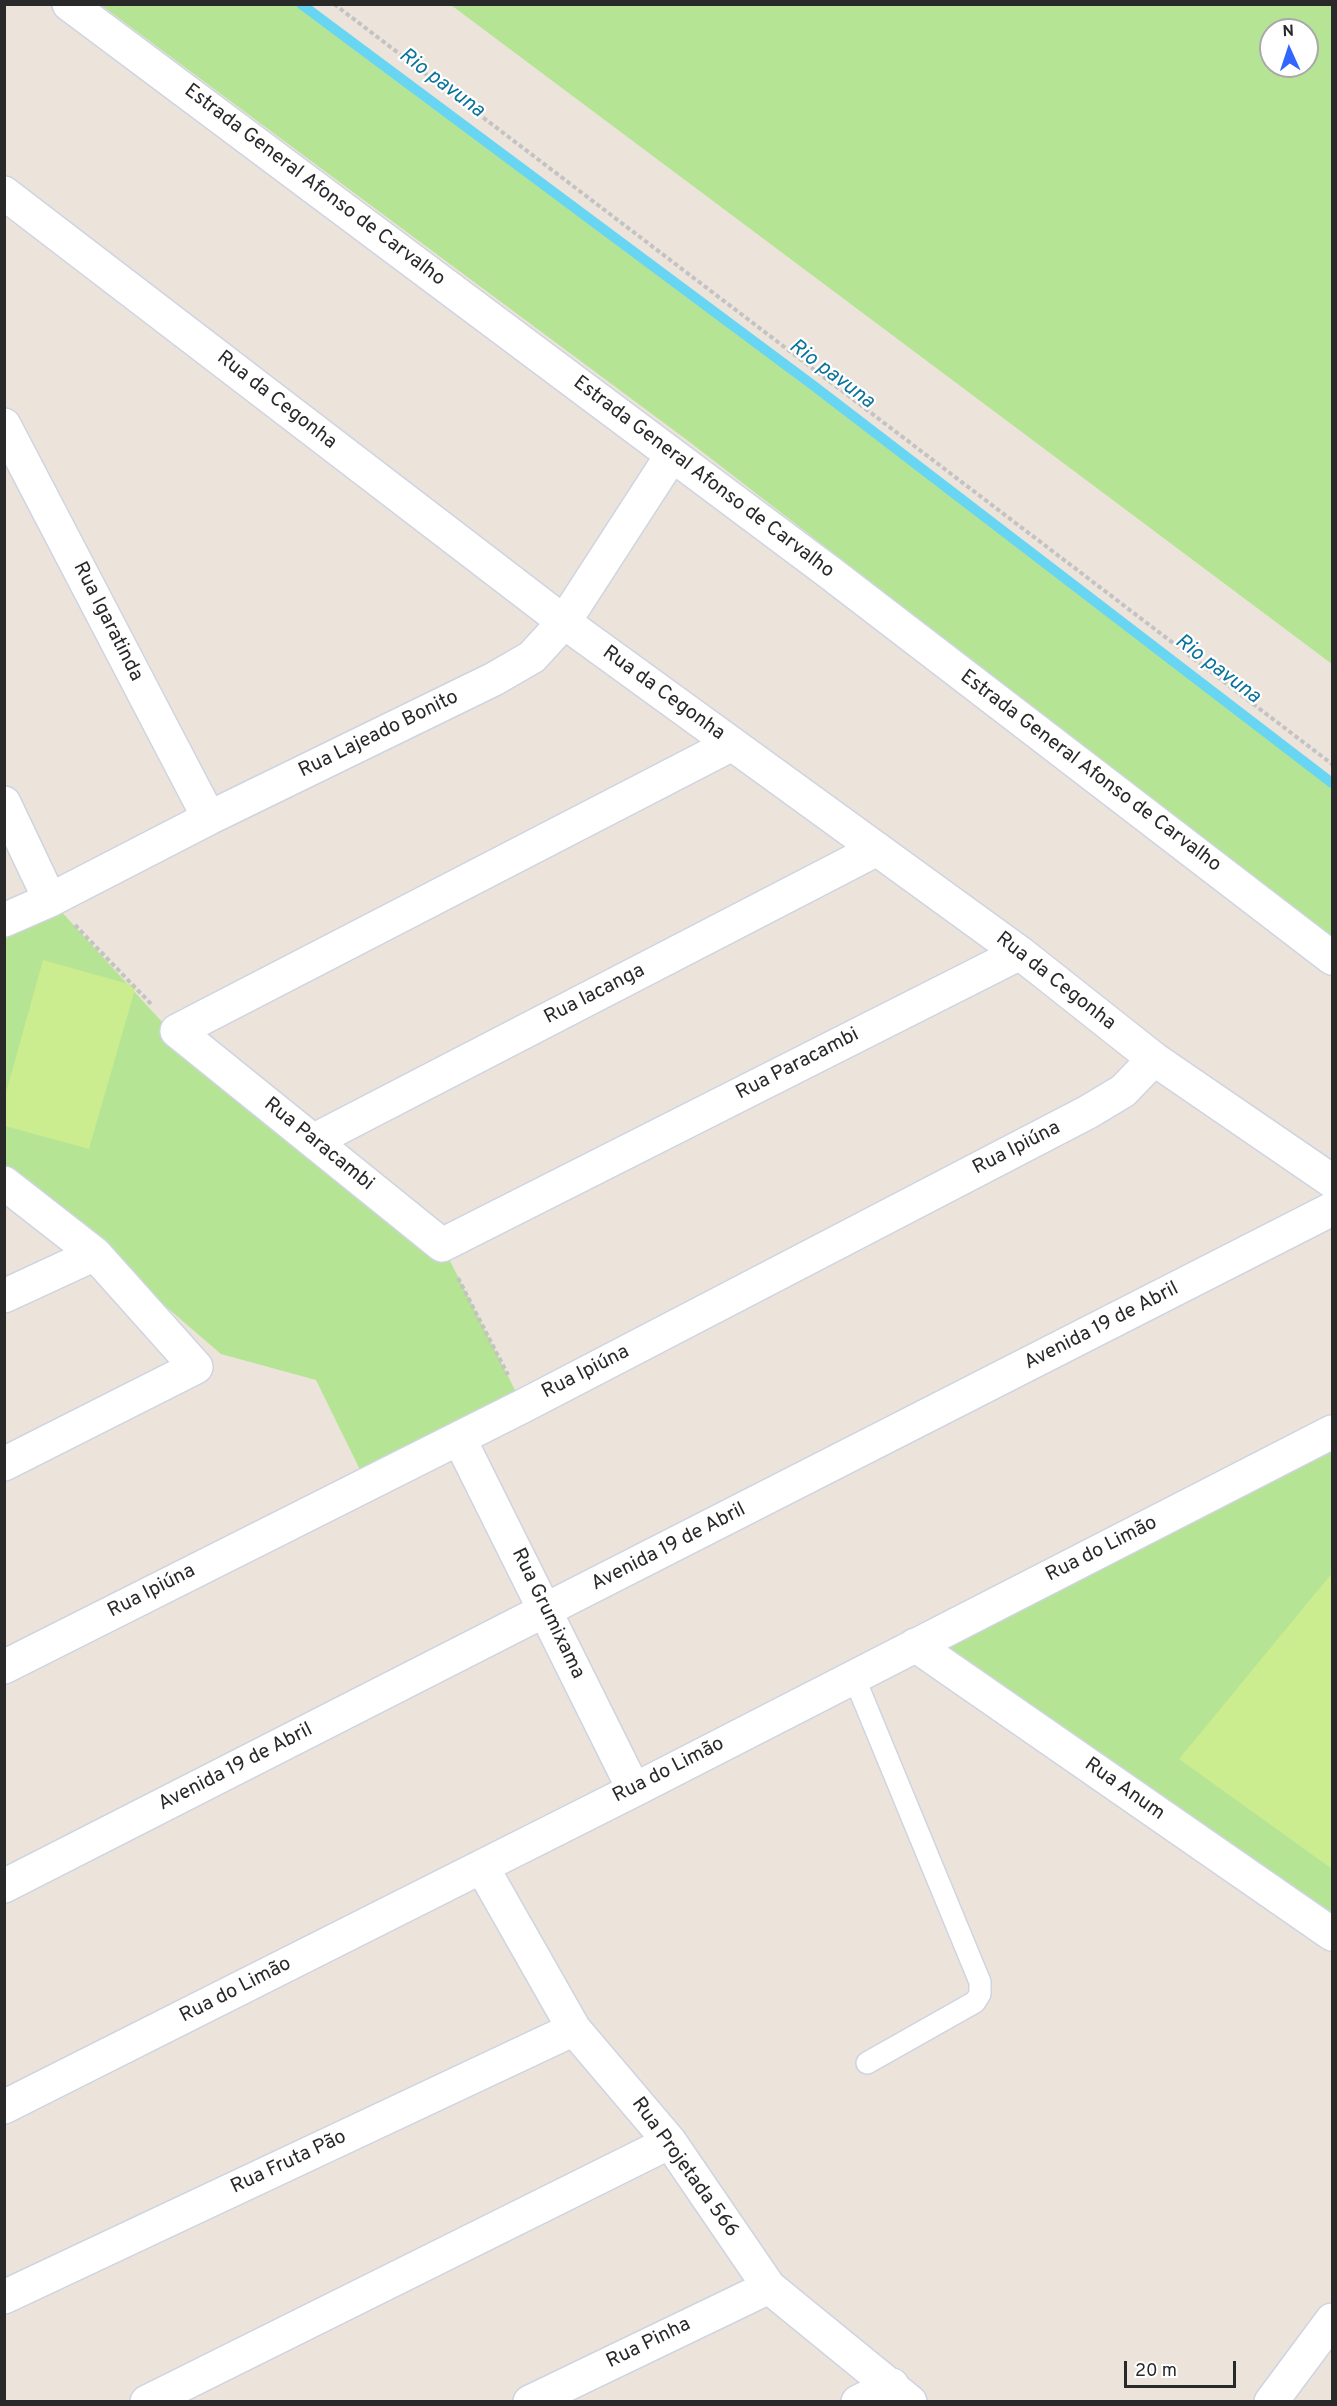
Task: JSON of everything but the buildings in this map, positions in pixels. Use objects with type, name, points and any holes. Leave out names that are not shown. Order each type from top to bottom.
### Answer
[{"type":"street","name":"Estrada General Afonso de Carvalho","points":[[69,4],[672,455],[1332,958]]},
{"type":"street","name":"Rua da Cegonha","points":[[4,193],[564,622],[1020,953],[1154,1059],[1332,1181]]},
{"type":"street","name":"Rua Igaratinda","points":[[4,425],[209,819]]},
{"type":"street","name":"Rua Lajeado Bonito","points":[[4,920],[50,900],[494,679],[532,657],[564,622],[672,455]]},
{"type":"street","points":[[177,1031],[732,744]]},
{"type":"street","points":[[4,803],[50,900]]},
{"type":"street","name":"Rua Iacanga","points":[[313,1141],[877,849]]},
{"type":"street","name":"Rua Paracambi","points":[[177,1031],[442,1245],[1020,953]]},
{"type":"street","name":"Rua Ipiúna","points":[[4,1667],[523,1406],[1088,1112],[1122,1091],[1154,1059]]},
{"type":"street","points":[[4,1183],[95,1254],[196,1367],[4,1464]]},
{"type":"street","name":"Avenida 19 de Abril","points":[[4,1886],[1332,1209]]},
{"type":"street","points":[[4,1296],[95,1254]]},
{"type":"street","name":"Rua do Limão","points":[[4,2107],[634,1790],[1332,1432]]},
{"type":"street","name":"Rua Grumixama","points":[[459,1438],[634,1790]]},
{"type":"street","name":"Rua Anum","points":[[915,1646],[1332,1934]]},
{"type":"street","name":"Rua Projetada 566","points":[[482,1867],[574,2029],[670,2142],[769,2287],[901,2393]]},
{"type":"street","name":"Rua Fruta Pão","points":[[4,2297],[574,2029]]},
{"type":"street","points":[[147,2402],[670,2142]]},
{"type":"street","name":"Rua Pinha","points":[[530,2402],[769,2287]]},
{"type":"street","points":[[1271,2402],[1332,2320]]},
{"type":"street","points":[[858,2402],[901,2393]]},
{"type":"lane","points":[[854,1677],[980,1982],[980,1994],[975,2002],[867,2063]]},
{"type":"path","points":[[334,4],[1332,764]]},
{"type":"path","points":[[50,900],[177,1031]]},
{"type":"path","points":[[442,1245],[523,1406]]},
{"type":"green space","points":[[101,5],[306,5],[1332,782],[1332,938],[687,440]]},
{"type":"green space","points":[[451,5],[1332,5],[1332,664]]},
{"type":"green space","points":[[59,909],[173,1034],[442,1245],[523,1406],[367,1484],[316,1380],[221,1354],[5,1168],[5,939]]},
{"type":"green space","points":[[43,960],[136,986],[89,1149],[5,1126],[5,1096]]},
{"type":"green space","points":[[1332,1442],[1332,1923],[937,1646]]},
{"type":"green space","points":[[1332,1573],[1332,1869],[1179,1759]]},
{"type":"waterway","name":"Rio pavuna","points":[[301,4],[814,386],[1332,783]]}]
